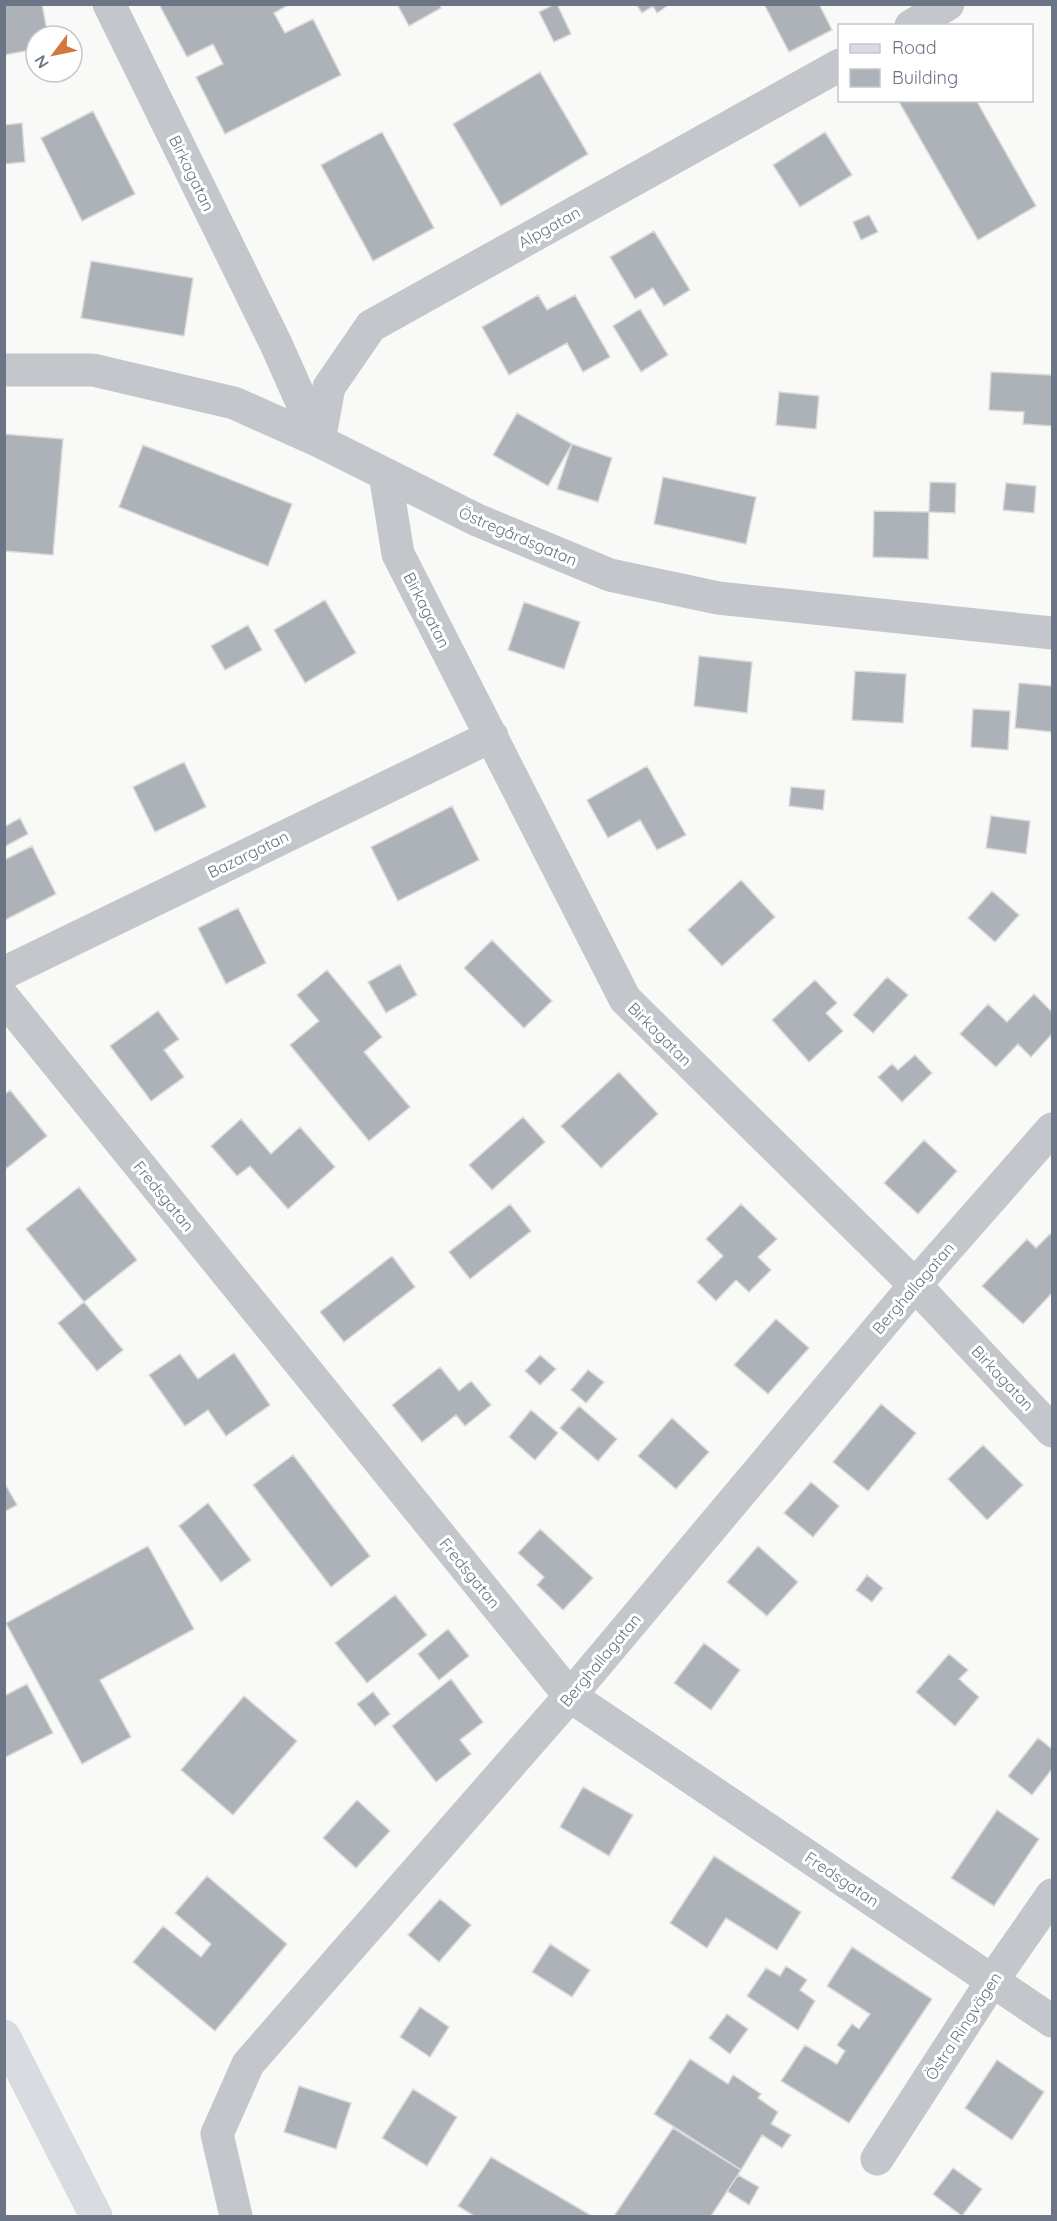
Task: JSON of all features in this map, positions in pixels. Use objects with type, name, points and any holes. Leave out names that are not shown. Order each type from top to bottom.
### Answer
[{"type":"main road","points":[[4,2036],[96,2217]]},
{"type":"street","name":"Birkagatan","points":[[109,4],[276,344],[319,441]]},
{"type":"street","points":[[914,24],[948,4]]},
{"type":"street","name":"Alpgatan","points":[[319,441],[329,387],[371,327],[838,66]]},
{"type":"street","name":"Östregårdsgatan","points":[[4,370],[93,370],[234,403],[319,441],[477,520],[610,575],[718,598],[1053,633]]},
{"type":"street","name":"Birkagatan","points":[[385,474],[398,554],[625,999],[915,1285],[1053,1431]]},
{"type":"street","name":"Bazargatan","points":[[4,973],[492,736]]},
{"type":"street","name":"Fredsgatan","points":[[4,999],[570,1696],[1053,2021]]},
{"type":"street","name":"Berghallagatan","points":[[236,2217],[218,2134],[248,2064],[570,1696],[915,1285],[1053,1129]]},
{"type":"street","name":"Östra Ringvägen","points":[[877,2159],[992,1981],[1053,1895]]},
{"type":"building","points":[[4,4],[42,4],[46,24],[24,24],[24,51],[4,55]]},
{"type":"building","points":[[162,4],[290,4],[274,13],[285,33],[313,19],[341,75],[225,134],[196,77],[223,64],[213,44],[187,57],[160,6]]},
{"type":"building","points":[[397,4],[439,4],[441,8],[409,26]]},
{"type":"building","points":[[555,4],[571,34],[554,42],[539,12]]},
{"type":"building","points":[[636,4],[670,4],[657,13],[653,6],[642,13]]},
{"type":"building","points":[[764,4],[819,4],[832,30],[789,52]]},
{"type":"building","points":[[540,72],[588,154],[501,206],[453,124]]},
{"type":"building","points":[[899,102],[977,102],[1036,206],[978,240]]},
{"type":"building","points":[[93,111],[135,194],[82,221],[41,138]]},
{"type":"building","points":[[22,123],[25,162],[4,164],[4,125]]},
{"type":"building","points":[[382,132],[434,228],[373,261],[321,165]]},
{"type":"building","points":[[825,132],[852,175],[800,207],[773,165]]},
{"type":"building","points":[[869,215],[878,232],[861,240],[853,222]]},
{"type":"building","points":[[654,231],[690,290],[664,306],[653,288],[635,299],[610,257]]},
{"type":"building","points":[[91,261],[193,278],[184,336],[81,318]]},
{"type":"building","points":[[538,295],[547,310],[575,295],[610,357],[583,372],[567,343],[509,375],[482,327]]},
{"type":"building","points":[[640,309],[668,355],[641,372],[613,326]]},
{"type":"building","points":[[991,372],[1052,375],[1052,426],[1023,424],[1024,412],[989,410]]},
{"type":"building","points":[[779,392],[819,396],[816,429],[776,425]]},
{"type":"building","points":[[517,413],[572,444],[548,486],[493,455]]},
{"type":"building","points":[[4,434],[63,439],[53,555],[4,551]]},
{"type":"building","points":[[572,444],[612,458],[598,502],[557,489]]},
{"type":"building","points":[[143,445],[292,504],[268,566],[119,507]]},
{"type":"building","points":[[663,477],[756,497],[746,544],[654,524]]},
{"type":"building","points":[[930,482],[956,483],[955,513],[929,512]]},
{"type":"building","points":[[1006,483],[1036,486],[1034,513],[1003,510]]},
{"type":"building","points":[[874,511],[929,512],[928,559],[873,557]]},
{"type":"building","points":[[325,600],[356,653],[305,683],[274,630]]},
{"type":"building","points":[[524,602],[580,622],[564,669],[508,650]]},
{"type":"building","points":[[248,625],[262,650],[225,670],[211,646]]},
{"type":"building","points":[[699,656],[752,662],[747,713],[694,706]]},
{"type":"building","points":[[855,671],[906,674],[903,723],[852,720]]},
{"type":"building","points":[[1019,683],[1052,686],[1052,732],[1015,728]]},
{"type":"building","points":[[973,709],[1010,711],[1008,750],[971,747]]},
{"type":"building","points":[[184,762],[206,807],[155,832],[133,787]]},
{"type":"building","points":[[647,766],[686,835],[657,850],[640,820],[608,838],[587,800]]},
{"type":"building","points":[[791,787],[825,790],[823,810],[789,806]]},
{"type":"building","points":[[452,806],[479,860],[398,901],[371,847]]},
{"type":"building","points":[[991,816],[1030,821],[1026,854],[986,848]]},
{"type":"building","points":[[20,818],[28,834],[4,847],[4,827]]},
{"type":"building","points":[[32,846],[56,894],[5,920],[4,860]]},
{"type":"building","points":[[741,880],[775,917],[722,966],[688,930]]},
{"type":"building","points":[[992,891],[1019,915],[995,942],[968,918]]},
{"type":"building","points":[[238,908],[266,963],[226,984],[198,928]]},
{"type":"building","points":[[492,940],[552,1001],[524,1028],[464,968]]},
{"type":"building","points":[[400,964],[417,995],[386,1013],[368,982]]},
{"type":"building","points":[[327,970],[382,1037],[364,1052],[410,1107],[369,1141],[290,1045],[319,1021],[297,995]]},
{"type":"building","points":[[887,977],[908,995],[873,1033],[853,1015]]},
{"type":"building","points":[[815,980],[837,1003],[826,1013],[843,1031],[809,1062],[772,1020]]},
{"type":"building","points":[[1034,994],[1052,1012],[1052,1034],[1031,1057],[1018,1044],[996,1067],[960,1034],[988,1004],[1007,1022]]},
{"type":"building","points":[[158,1011],[179,1039],[164,1050],[184,1077],[151,1101],[110,1046]]},
{"type":"building","points":[[915,1055],[932,1073],[902,1102],[878,1077],[892,1064],[898,1070]]},
{"type":"building","points":[[619,1072],[658,1114],[601,1168],[561,1126]]},
{"type":"building","points":[[10,1090],[47,1136],[7,1168],[4,1165],[4,1095]]},
{"type":"building","points":[[523,1117],[545,1142],[492,1190],[469,1165]]},
{"type":"building","points":[[241,1119],[271,1154],[300,1127],[335,1167],[288,1209],[250,1166],[237,1176],[211,1146]]},
{"type":"building","points":[[924,1140],[957,1171],[918,1214],[884,1183]]},
{"type":"building","points":[[79,1187],[137,1260],[84,1302],[26,1229]]},
{"type":"building","points":[[510,1204],[531,1231],[470,1279],[449,1252]]},
{"type":"building","points":[[741,1204],[777,1239],[758,1257],[771,1270],[749,1292],[736,1280],[716,1301],[697,1282],[723,1256],[706,1239]]},
{"type":"building","points":[[1050,1234],[1052,1236],[1052,1293],[1023,1324],[982,1286],[1027,1239],[1036,1248]]},
{"type":"building","points":[[392,1256],[415,1287],[344,1342],[320,1312]]},
{"type":"building","points":[[84,1302],[123,1350],[97,1371],[58,1323]]},
{"type":"building","points":[[776,1319],[809,1348],[768,1394],[734,1365]]},
{"type":"building","points":[[234,1353],[270,1405],[226,1436],[208,1410],[185,1426],[149,1375],[180,1354],[198,1379]]},
{"type":"building","points":[[540,1355],[556,1369],[540,1385],[525,1371]]},
{"type":"building","points":[[440,1367],[459,1391],[471,1381],[491,1405],[465,1426],[456,1415],[422,1442],[392,1405]]},
{"type":"building","points":[[588,1370],[604,1382],[586,1403],[571,1390]]},
{"type":"building","points":[[881,1404],[916,1433],[868,1491],[833,1462]]},
{"type":"building","points":[[579,1406],[617,1439],[598,1461],[560,1428]]},
{"type":"building","points":[[531,1410],[558,1433],[535,1460],[509,1437]]},
{"type":"building","points":[[672,1418],[709,1452],[676,1489],[638,1456]]},
{"type":"building","points":[[983,1445],[1023,1485],[987,1520],[948,1479]]},
{"type":"building","points":[[293,1455],[370,1556],[331,1587],[253,1485]]},
{"type":"building","points":[[4,1482],[17,1505],[4,1512]]},
{"type":"building","points":[[811,1482],[839,1506],[813,1537],[784,1513]]},
{"type":"building","points":[[208,1503],[251,1560],[221,1582],[179,1526]]},
{"type":"building","points":[[540,1529],[593,1578],[563,1610],[537,1585],[544,1577],[518,1553]]},
{"type":"building","points":[[148,1546],[194,1629],[100,1680],[131,1737],[82,1764],[6,1623]]},
{"type":"building","points":[[758,1546],[798,1582],[767,1616],[727,1582]]},
{"type":"building","points":[[867,1575],[883,1588],[872,1602],[856,1590]]},
{"type":"building","points":[[395,1595],[427,1635],[367,1683],[335,1643]]},
{"type":"building","points":[[448,1629],[469,1656],[439,1680],[418,1654]]},
{"type":"building","points":[[704,1643],[740,1670],[711,1710],[674,1683]]},
{"type":"building","points":[[949,1654],[968,1670],[959,1679],[979,1697],[955,1726],[916,1692]]},
{"type":"building","points":[[451,1679],[483,1722],[460,1740],[471,1754],[436,1782],[392,1726]]},
{"type":"building","points":[[27,1684],[53,1733],[4,1758],[4,1696]]},
{"type":"building","points":[[373,1692],[390,1714],[375,1726],[357,1704]]},
{"type":"building","points":[[244,1696],[297,1741],[233,1815],[181,1770]]},
{"type":"building","points":[[1038,1738],[1052,1749],[1052,1769],[1032,1795],[1008,1776]]},
{"type":"building","points":[[583,1787],[633,1815],[609,1856],[560,1827]]},
{"type":"building","points":[[357,1800],[390,1831],[356,1868],[323,1838]]},
{"type":"building","points":[[997,1810],[1039,1839],[994,1906],[951,1878]]},
{"type":"building","points":[[714,1856],[801,1912],[777,1950],[726,1918],[707,1948],[670,1923]]},
{"type":"building","points":[[207,1876],[287,1944],[215,2031],[133,1962],[163,1926],[201,1957],[211,1944],[175,1913]]},
{"type":"building","points":[[440,1899],[471,1925],[439,1962],[408,1935]]},
{"type":"building","points":[[550,1944],[590,1970],[572,1997],[532,1972]]},
{"type":"building","points":[[852,1947],[932,1999],[849,2123],[781,2081],[805,2045],[837,2064],[845,2051],[837,2045],[852,2024],[859,2029],[870,2014],[827,1986]]},
{"type":"building","points":[[786,1966],[807,1980],[800,1990],[815,2001],[798,2030],[747,1996],[766,1968],[780,1976]]},
{"type":"building","points":[[420,2007],[449,2027],[430,2057],[400,2037]]},
{"type":"building","points":[[727,2014],[748,2029],[730,2054],[709,2038]]},
{"type":"building","points":[[690,2059],[728,2084],[733,2075],[761,2094],[758,2098],[778,2112],[771,2124],[791,2135],[782,2148],[762,2135],[741,2170],[654,2114]]},
{"type":"building","points":[[997,2060],[1044,2092],[1012,2140],[965,2108]]},
{"type":"building","points":[[299,2086],[351,2103],[336,2149],[284,2132]]},
{"type":"building","points":[[413,2089],[457,2117],[427,2166],[382,2138]]},
{"type":"building","points":[[673,2128],[741,2170],[711,2216],[614,2216]]},
{"type":"building","points":[[491,2157],[592,2216],[474,2216],[458,2206]]},
{"type":"building","points":[[953,2168],[982,2189],[962,2216],[933,2194]]},
{"type":"building","points":[[738,2175],[759,2187],[749,2205],[727,2191]]}]
